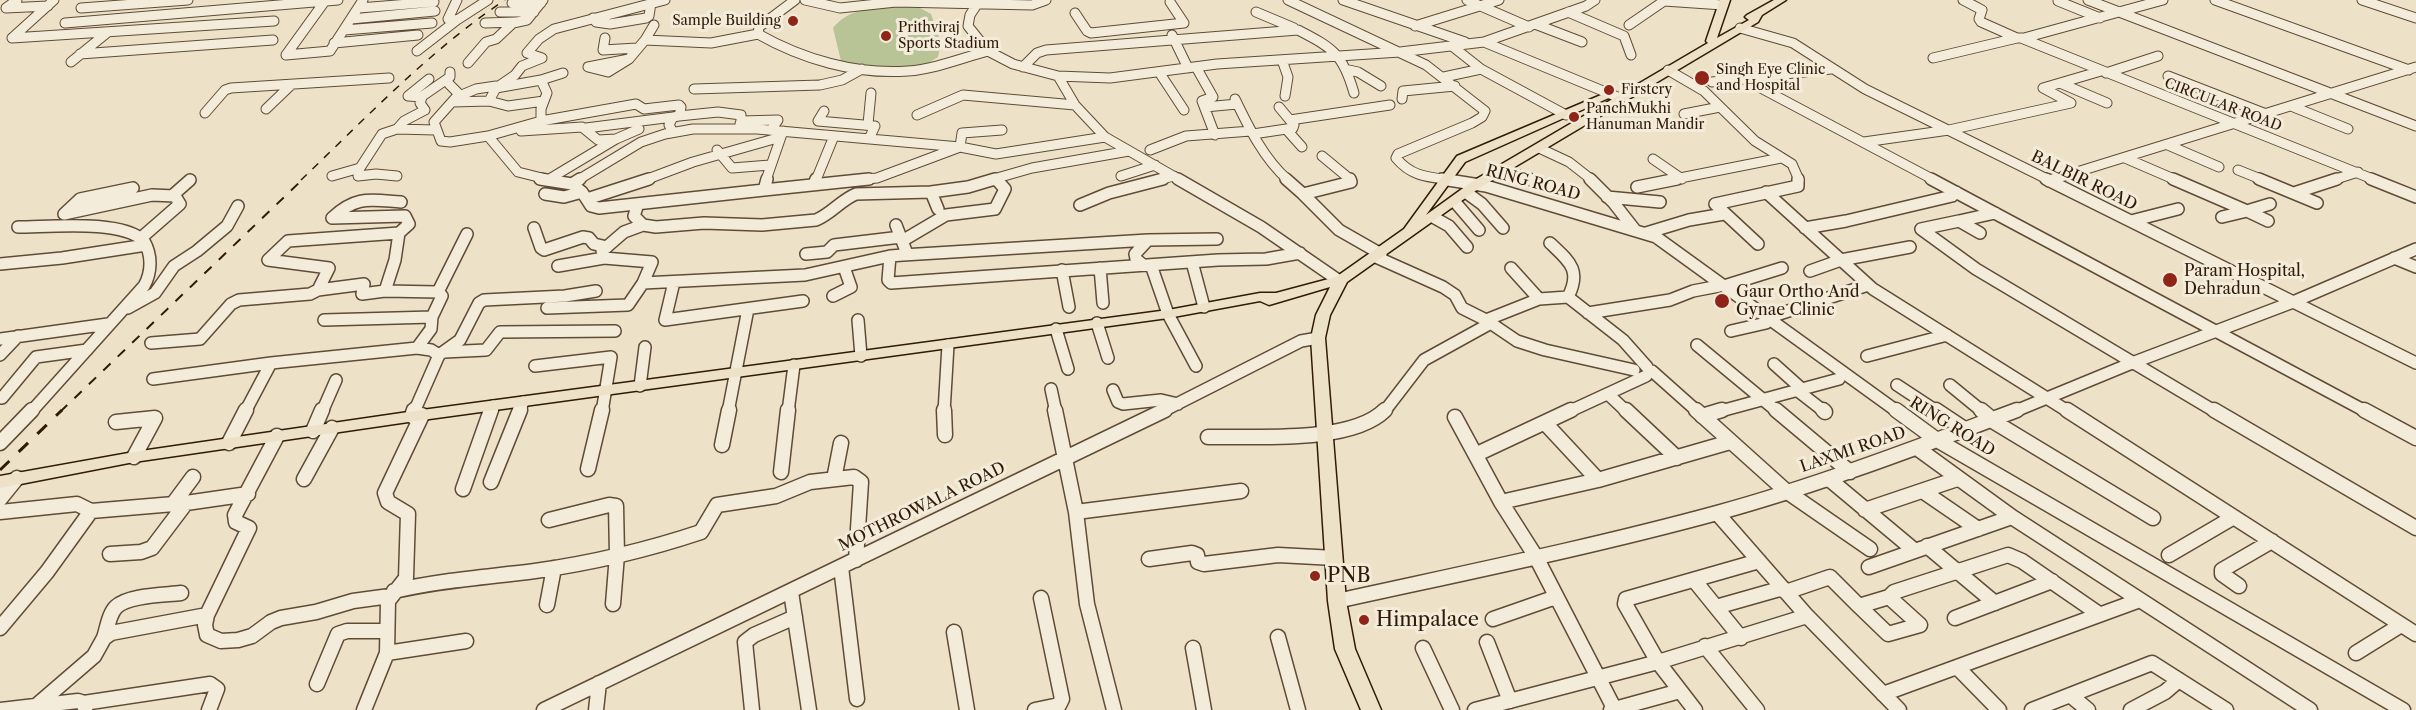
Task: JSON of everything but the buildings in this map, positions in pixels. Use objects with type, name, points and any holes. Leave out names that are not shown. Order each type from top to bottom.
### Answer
[{"type":"main road","points":[[0,482],[134,457],[277,436],[948,345],[1168,314],[1209,306],[1255,308],[1276,297],[1339,280],[1455,202],[1472,187],[1539,148],[1615,96],[1714,41],[1781,0]]},
{"type":"main road","points":[[1714,41],[1724,2]]},
{"type":"main road","points":[[1714,41],[1755,20],[1757,14]]},
{"type":"main road","points":[[1406,233],[1444,180],[1467,156],[1615,96]]},
{"type":"main road","points":[[1339,280],[1323,315],[1318,338],[1337,601],[1345,649],[1371,710]]},
{"type":"street","points":[[16,0],[6,8],[51,3]]},
{"type":"street","points":[[91,0],[63,25],[338,0]]},
{"type":"street","points":[[81,8],[188,0]]},
{"type":"street","points":[[457,0],[448,19],[457,20]]},
{"type":"street","points":[[417,51],[457,20],[488,0]]},
{"type":"street","points":[[489,101],[495,87],[519,73],[522,66],[542,58],[527,53],[543,36],[559,27],[665,0]]},
{"type":"street","points":[[758,34],[759,27],[795,0]]},
{"type":"street","points":[[805,0],[835,9],[885,3],[978,2],[1032,5],[1046,0]]},
{"type":"street","points":[[1288,0],[1400,52],[1444,77],[1481,107],[1485,114],[1472,123],[1403,151],[1396,158],[1410,172],[1472,187],[1482,204],[1503,228]]},
{"type":"street","points":[[1343,0],[1472,44]]},
{"type":"street","points":[[1467,0],[1582,42]]},
{"type":"street","points":[[1415,26],[1500,0]]},
{"type":"street","points":[[978,2],[970,15],[968,26],[988,51],[1023,67],[1058,76],[1110,78],[1192,67],[1400,52],[1472,44],[1532,25],[1595,0]]},
{"type":"street","name":"CIRCULAR ROAD","points":[[1963,0],[1982,10],[1979,19],[1981,22],[2416,197]]},
{"type":"street","points":[[2088,0],[2416,126]]},
{"type":"street","points":[[2139,0],[2150,4]]},
{"type":"street","points":[[1933,58],[2100,18],[2163,0]]},
{"type":"street","points":[[2215,0],[2414,69]]},
{"type":"street","points":[[2362,0],[2416,18]]},
{"type":"street","points":[[326,1],[286,55],[330,51],[361,4],[434,2]]},
{"type":"street","points":[[512,3],[542,1]]},
{"type":"street","points":[[485,23],[527,20],[542,1]]},
{"type":"street","points":[[1629,25],[1662,1],[1724,2]]},
{"type":"street","points":[[2058,1],[2100,18]]},
{"type":"street","points":[[1075,13],[1086,32],[1091,33],[1167,26],[1185,21],[1170,2]]},
{"type":"street","points":[[51,3],[12,38],[274,21]]},
{"type":"street","points":[[593,18],[596,22],[607,24],[643,19],[649,16],[651,3]]},
{"type":"street","points":[[351,19],[435,11]]},
{"type":"street","points":[[500,12],[534,12]]},
{"type":"street","points":[[1256,12],[1323,42],[1349,70],[1354,93]]},
{"type":"street","points":[[1568,12],[1624,36],[1631,55]]},
{"type":"street","points":[[231,43],[249,22]]},
{"type":"street","points":[[468,63],[486,42],[496,39],[516,22]]},
{"type":"street","points":[[344,30],[432,23]]},
{"type":"street","points":[[183,46],[206,25]]},
{"type":"street","points":[[629,59],[654,25]]},
{"type":"street","points":[[1167,26],[1214,98],[1202,101],[1215,135]]},
{"type":"street","points":[[157,48],[181,27]]},
{"type":"street","name":"BALBIR ROAD","points":[[1740,28],[1793,43],[1831,69],[1949,130],[2416,363]]},
{"type":"street","points":[[112,51],[136,30]]},
{"type":"street","points":[[1023,67],[1037,53],[1046,50],[1298,30]]},
{"type":"street","points":[[71,62],[108,32]]},
{"type":"street","points":[[645,40],[713,46],[758,34],[773,43],[807,56],[862,69],[894,72],[916,70],[988,51]]},
{"type":"street","points":[[334,43],[418,35]]},
{"type":"street","points":[[605,38],[603,50],[638,48]]},
{"type":"street","points":[[80,54],[273,40]]},
{"type":"street","points":[[1484,42],[1615,96]]},
{"type":"street","points":[[1452,46],[1481,69],[1566,115]]},
{"type":"street","points":[[1864,142],[1949,130],[2071,103],[2043,89],[2158,56]]},
{"type":"street","points":[[1282,60],[1288,75],[1286,96]]},
{"type":"street","points":[[694,89],[820,85],[838,82],[862,69]]},
{"type":"street","points":[[1444,77],[1481,69]]},
{"type":"street","points":[[1665,69],[1704,91],[1755,141],[1792,164],[1800,184],[1716,202],[1715,206],[1758,244]]},
{"type":"street","points":[[1712,82],[1831,69]]},
{"type":"street","points":[[2049,181],[2414,69]]},
{"type":"street","points":[[1349,70],[1358,72],[1381,86]]},
{"type":"street","points":[[429,79],[408,96],[421,97],[450,76],[450,72]]},
{"type":"street","points":[[1159,72],[1184,110]]},
{"type":"street","points":[[455,99],[472,90],[523,85],[563,73]]},
{"type":"street","points":[[1058,76],[1075,105],[1105,137],[1174,176],[1300,253],[1339,280]]},
{"type":"street","points":[[2168,76],[2266,114]]},
{"type":"street","points":[[205,113],[227,89],[389,78]]},
{"type":"street","points":[[1742,78],[2416,438]]},
{"type":"street","points":[[541,80],[548,91],[541,109],[542,121]]},
{"type":"street","points":[[2060,83],[2107,103]]},
{"type":"street","points":[[449,84],[459,92],[434,122],[435,130],[441,141],[446,143],[488,136],[519,125],[639,104],[644,109],[681,106],[669,125],[673,132]]},
{"type":"street","points":[[266,109],[291,86]]},
{"type":"street","points":[[1402,99],[1402,92],[1455,86]]},
{"type":"street","points":[[868,124],[871,93]]},
{"type":"street","points":[[917,115],[963,95],[1075,105]]},
{"type":"street","points":[[397,129],[404,121],[425,111],[420,103],[421,97]]},
{"type":"street","points":[[455,99],[489,101],[508,106],[544,101]]},
{"type":"street","points":[[1205,107],[1236,102],[1252,133],[1279,174],[1303,194],[1324,219],[1345,236],[1378,255],[1443,287],[1455,296],[1462,308],[1488,322],[1508,337],[1525,345],[1645,371]]},
{"type":"street","points":[[1150,150],[1186,136],[1252,133],[1389,105]]},
{"type":"street","points":[[2291,106],[2348,129]]},
{"type":"street","points":[[1279,107],[1302,147]]},
{"type":"street","points":[[1683,114],[1719,107]]},
{"type":"street","points":[[824,111],[818,121],[868,124],[876,127],[869,140]]},
{"type":"street","points":[[507,131],[586,128],[718,112],[741,116],[742,142],[716,147],[730,167],[735,169],[770,165]]},
{"type":"street","points":[[572,184],[634,146],[673,132],[702,128],[743,126],[782,134],[960,147],[991,154],[1105,137]]},
{"type":"street","points":[[586,128],[598,140],[616,139]]},
{"type":"street","points":[[358,176],[382,134],[397,129],[435,130]]},
{"type":"street","points":[[551,178],[616,139],[639,129]]},
{"type":"street","points":[[960,147],[962,133],[1002,130]]},
{"type":"street","points":[[545,194],[564,197],[617,191],[683,165],[782,134]]},
{"type":"street","points":[[764,190],[770,165],[782,134]]},
{"type":"street","points":[[488,136],[499,146],[509,164],[516,171],[525,175],[551,178],[572,184],[594,208],[885,176],[960,147]]},
{"type":"street","points":[[814,184],[834,136]]},
{"type":"street","points":[[2168,145],[2218,166]]},
{"type":"street","points":[[1539,148],[1570,163],[1640,231],[1724,214]]},
{"type":"street","points":[[599,258],[600,254],[624,232],[643,225],[704,223],[762,225],[819,220],[852,195],[931,192],[968,187],[1032,168],[1129,151]]},
{"type":"street","points":[[1303,194],[1352,182],[1322,156]]},
{"type":"street","points":[[1637,187],[1781,158]]},
{"type":"street","points":[[1653,159],[1682,179]]},
{"type":"street","points":[[2126,159],[2268,220]]},
{"type":"street","points":[[1121,176],[1155,165]]},
{"type":"street","points":[[1503,169],[1550,188]]},
{"type":"street","points":[[2238,170],[2318,203]]},
{"type":"street","points":[[2294,193],[2358,172]]},
{"type":"street","points":[[332,176],[380,174],[398,176]]},
{"type":"street","points":[[885,176],[885,193]]},
{"type":"street","points":[[1080,204],[1109,193],[1174,176]]},
{"type":"street","points":[[133,188],[80,199],[64,214],[95,210],[148,196],[172,195],[190,180]]},
{"type":"street","points":[[806,254],[827,252],[834,245],[902,239],[946,215],[995,209],[1005,189],[997,180]]},
{"type":"street","name":"RING ROAD","points":[[1472,187],[1640,231],[1666,243],[1839,379],[1928,443],[2390,710]]},
{"type":"street","name":"RING ROAD","points":[[1472,187],[1644,237],[1721,286]]},
{"type":"street","points":[[931,192],[938,208]]},
{"type":"street","points":[[1766,192],[1868,285],[2416,634]]},
{"type":"street","points":[[1805,228],[1888,212],[1952,196],[1956,192]]},
{"type":"street","points":[[0,264],[62,258],[144,242],[180,204],[172,195]]},
{"type":"street","points":[[1607,197],[1660,202]]},
{"type":"street","points":[[318,290],[329,268],[268,259],[288,241],[399,233],[409,224],[405,216],[332,218],[358,199],[374,198],[379,201],[401,202]]},
{"type":"street","points":[[1455,202],[1479,230]]},
{"type":"street","points":[[638,204],[634,216],[643,225]]},
{"type":"street","points":[[2222,217],[2270,204]]},
{"type":"street","points":[[121,311],[155,293],[174,266],[197,251],[227,226],[238,206]]},
{"type":"street","points":[[2131,221],[2178,209]]},
{"type":"street","points":[[1995,213],[1921,229],[1976,269],[2132,363],[2416,528]]},
{"type":"street","points":[[1433,217],[1449,226],[1467,248]]},
{"type":"street","points":[[1959,221],[1980,233]]},
{"type":"street","points":[[896,225],[906,251],[903,255]]},
{"type":"street","points":[[0,443],[87,350],[147,281],[150,259],[144,242],[132,233],[116,230],[18,228]]},
{"type":"street","points":[[534,228],[544,250],[584,237],[589,238],[594,244],[607,247]]},
{"type":"street","points":[[385,291],[395,260],[399,233]]},
{"type":"street","points":[[438,292],[466,234]]},
{"type":"street","points":[[643,283],[806,275],[903,255],[1148,240],[1217,239]]},
{"type":"street","points":[[1148,240],[1135,254],[1136,259],[1147,265],[1168,314],[1196,366]]},
{"type":"street","points":[[1550,243],[1570,263],[1577,277],[1576,284],[1568,297]]},
{"type":"street","points":[[1810,272],[1841,260],[1910,247]]},
{"type":"street","name":"LAXMI ROAD","points":[[1337,601],[1536,557],[1717,513],[1829,479],[2049,399],[2132,363],[2293,302],[2416,249]]},
{"type":"street","points":[[890,256],[888,280],[891,283],[1062,270],[1266,259],[1300,253]]},
{"type":"street","points":[[547,308],[628,304],[632,302],[643,283],[652,262],[599,258],[558,266]]},
{"type":"street","points":[[2394,258],[2416,267]]},
{"type":"street","points":[[1192,262],[1209,306]]},
{"type":"street","points":[[833,296],[851,287],[844,267]]},
{"type":"street","points":[[1100,268],[1103,303]]},
{"type":"street","points":[[1512,268],[1539,299]]},
{"type":"street","points":[[1588,313],[1670,300],[1693,291],[1721,286],[1782,268]]},
{"type":"street","points":[[1062,270],[1069,307]]},
{"type":"street","points":[[674,282],[665,320],[803,302]]},
{"type":"street","points":[[151,343],[201,339],[231,304],[239,300],[310,294],[318,290],[364,284],[362,294],[385,291],[438,292],[442,296],[432,317],[431,329],[417,348]]},
{"type":"street","points":[[1731,331],[1868,285]]},
{"type":"street","points":[[364,710],[387,653],[388,605],[392,594],[402,585],[408,572],[408,514],[388,502],[384,496],[441,353],[460,340],[479,303],[484,300],[565,296],[596,291]]},
{"type":"street","points":[[1208,437],[1325,434],[1357,427],[1377,417],[1424,360],[1488,322],[1539,299],[1568,297],[1632,348],[1645,371],[1702,416],[1786,491],[1870,549]]},
{"type":"street","points":[[722,445],[748,309]]},
{"type":"street","points":[[324,320],[432,317]]},
{"type":"street","points":[[858,320],[861,356]]},
{"type":"street","name":"RING ROAD","points":[[1766,321],[1928,443],[2403,710]]},
{"type":"street","points":[[1097,323],[1108,358]]},
{"type":"street","points":[[0,339],[108,324]]},
{"type":"street","points":[[1056,329],[1068,369]]},
{"type":"street","points":[[153,379],[271,363],[417,348],[441,353],[486,350],[490,347],[496,334],[500,332],[615,331]]},
{"type":"street","points":[[1867,357],[1947,335]]},
{"type":"street","points":[[0,356],[18,336]]},
{"type":"street","name":"MOTHROWALA ROAD","points":[[543,710],[1178,404],[1301,340],[1318,338]]},
{"type":"street","points":[[945,435],[944,392],[948,345]]},
{"type":"street","points":[[1697,345],[1850,472]]},
{"type":"street","points":[[640,386],[645,347]]},
{"type":"street","points":[[2,398],[36,357],[87,350]]},
{"type":"street","points":[[535,366],[609,356],[612,359],[607,391],[588,469]]},
{"type":"street","points":[[229,443],[271,363]]},
{"type":"street","points":[[1774,364],[1825,412]]},
{"type":"street","points":[[781,472],[794,365]]},
{"type":"street","points":[[1477,454],[1609,394],[1645,371]]},
{"type":"street","points":[[1702,416],[1839,379]]},
{"type":"street","points":[[313,431],[336,380]]},
{"type":"street","points":[[1897,385],[1966,430]]},
{"type":"street","points":[[1950,385],[1992,420],[2153,518]]},
{"type":"street","points":[[1051,389],[1076,512],[1087,604],[1114,710]]},
{"type":"street","points":[[1113,390],[1118,402],[1123,404],[1161,400],[1178,404]]},
{"type":"street","points":[[1609,394],[1677,458]]},
{"type":"street","points":[[492,482],[523,402]]},
{"type":"street","points":[[463,489],[493,406]]},
{"type":"street","points":[[1455,417],[1501,502],[1536,557],[1613,710],[1680,691]]},
{"type":"street","points":[[116,422],[155,418],[134,457]]},
{"type":"street","points":[[1545,423],[1598,480]]},
{"type":"street","points":[[304,479],[332,428]]},
{"type":"street","points":[[277,436],[235,518],[236,522],[248,526],[248,530],[207,615],[205,625],[210,637],[221,641],[252,636],[281,618],[392,594],[415,586],[554,568],[616,555],[701,532],[707,526],[710,511],[717,505],[768,498],[804,483],[834,478],[854,477],[861,482],[856,560]]},
{"type":"street","points":[[1501,502],[1598,480],[1731,442]]},
{"type":"street","points":[[834,478],[841,443]]},
{"type":"street","points":[[1928,443],[1957,479],[2308,710]]},
{"type":"street","points":[[110,554],[141,552],[152,548],[193,477]]},
{"type":"street","points":[[0,499],[17,478]]},
{"type":"street","points":[[1829,479],[1865,510],[1956,571],[1995,603]]},
{"type":"street","points":[[1865,510],[1957,479]]},
{"type":"street","points":[[1076,512],[1241,491]]},
{"type":"street","points":[[1924,492],[1978,529]]},
{"type":"street","points":[[0,512],[77,504],[91,511],[249,494]]},
{"type":"street","points":[[549,520],[609,505],[616,506],[613,604]]},
{"type":"street","points":[[0,628],[47,572],[91,511]]},
{"type":"street","points":[[1717,513],[1807,616],[1899,710]]},
{"type":"street","points":[[1869,567],[2012,517]]},
{"type":"street","points":[[2169,555],[2234,517]]},
{"type":"street","points":[[2239,586],[2222,574],[2222,570],[2272,541]]},
{"type":"street","points":[[1149,559],[1192,552],[1197,555],[1198,562],[1204,564],[1278,555],[1335,558]]},
{"type":"street","points":[[1859,606],[1889,597],[1894,592],[2008,555],[2022,561],[2099,614]]},
{"type":"street","points":[[1695,710],[1658,662],[1625,604],[1626,599],[1759,561]]},
{"type":"street","points":[[841,567],[857,699]]},
{"type":"street","points":[[547,605],[554,568]]},
{"type":"street","points":[[1716,608],[1830,578],[1888,634],[1920,625],[1889,597]]},
{"type":"street","points":[[1694,580],[1741,638]]},
{"type":"street","points":[[1955,618],[2052,581]]},
{"type":"street","points":[[791,592],[809,710]]},
{"type":"street","points":[[36,706],[93,656],[104,638],[114,610],[120,605],[130,601],[181,593]]},
{"type":"street","points":[[1493,619],[1556,597]]},
{"type":"street","points":[[1035,710],[1059,705],[1062,699],[1041,598]]},
{"type":"street","points":[[1883,694],[2140,600]]},
{"type":"street","points":[[104,638],[121,629],[207,615]]},
{"type":"street","points":[[1476,710],[1658,662],[1807,616]]},
{"type":"street","points":[[752,710],[745,642],[754,635],[795,617]]},
{"type":"street","points":[[2356,653],[2401,625]]},
{"type":"street","points":[[317,684],[338,634],[347,631],[387,631]]},
{"type":"street","points":[[954,632],[967,710]]},
{"type":"street","points":[[1278,637],[1298,710]]},
{"type":"street","points":[[387,653],[466,641]]},
{"type":"street","points":[[1487,642],[1510,701]]},
{"type":"street","points":[[1705,646],[1758,710]]},
{"type":"street","points":[[1193,648],[1204,710]]},
{"type":"street","points":[[1423,648],[1452,710]]},
{"type":"street","points":[[2032,710],[2152,663],[2226,710]]},
{"type":"street","points":[[1957,668],[1999,710]]},
{"type":"street","points":[[2131,710],[2165,692],[2179,680]]},
{"type":"street","points":[[596,710],[599,683]]},
{"type":"street","points":[[0,710],[78,701],[85,707],[210,684],[217,689],[217,694],[209,710]]},
{"type":"street","points":[[2070,695],[2088,710]]},
{"type":"green space","name":"Prithviraj Sports Stadium","points":[[892,6],[920,8],[931,14],[941,43],[938,57],[916,67],[891,69],[841,61],[833,28],[852,13]]},
{"type":"railway","points":[[301,180],[374,109],[451,40],[505,0]]},
{"type":"railway","points":[[60,412],[303,179]]},
{"type":"railway","points":[[0,470],[62,410]]},
{"type":"place","name":"Sample Building","points":[[793,21]]},
{"type":"place","name":"Prithviraj Sports Stadium","points":[[886,36]]},
{"type":"place","name":"Singh Eye Clinic and Hospital","points":[[1702,78]]},
{"type":"place","name":"Firstcry","points":[[1609,90]]},
{"type":"place","name":"PanchMukhi Hanuman Mandir","points":[[1574,117]]},
{"type":"place","name":"Param Hospital, Dehradun","points":[[2170,280]]},
{"type":"place","name":"Gaur Ortho And Gynae Clinic","points":[[1722,301]]},
{"type":"place","name":"PNB","points":[[1315,576]]},
{"type":"place","name":"Himpalace","points":[[1364,620]]}]
